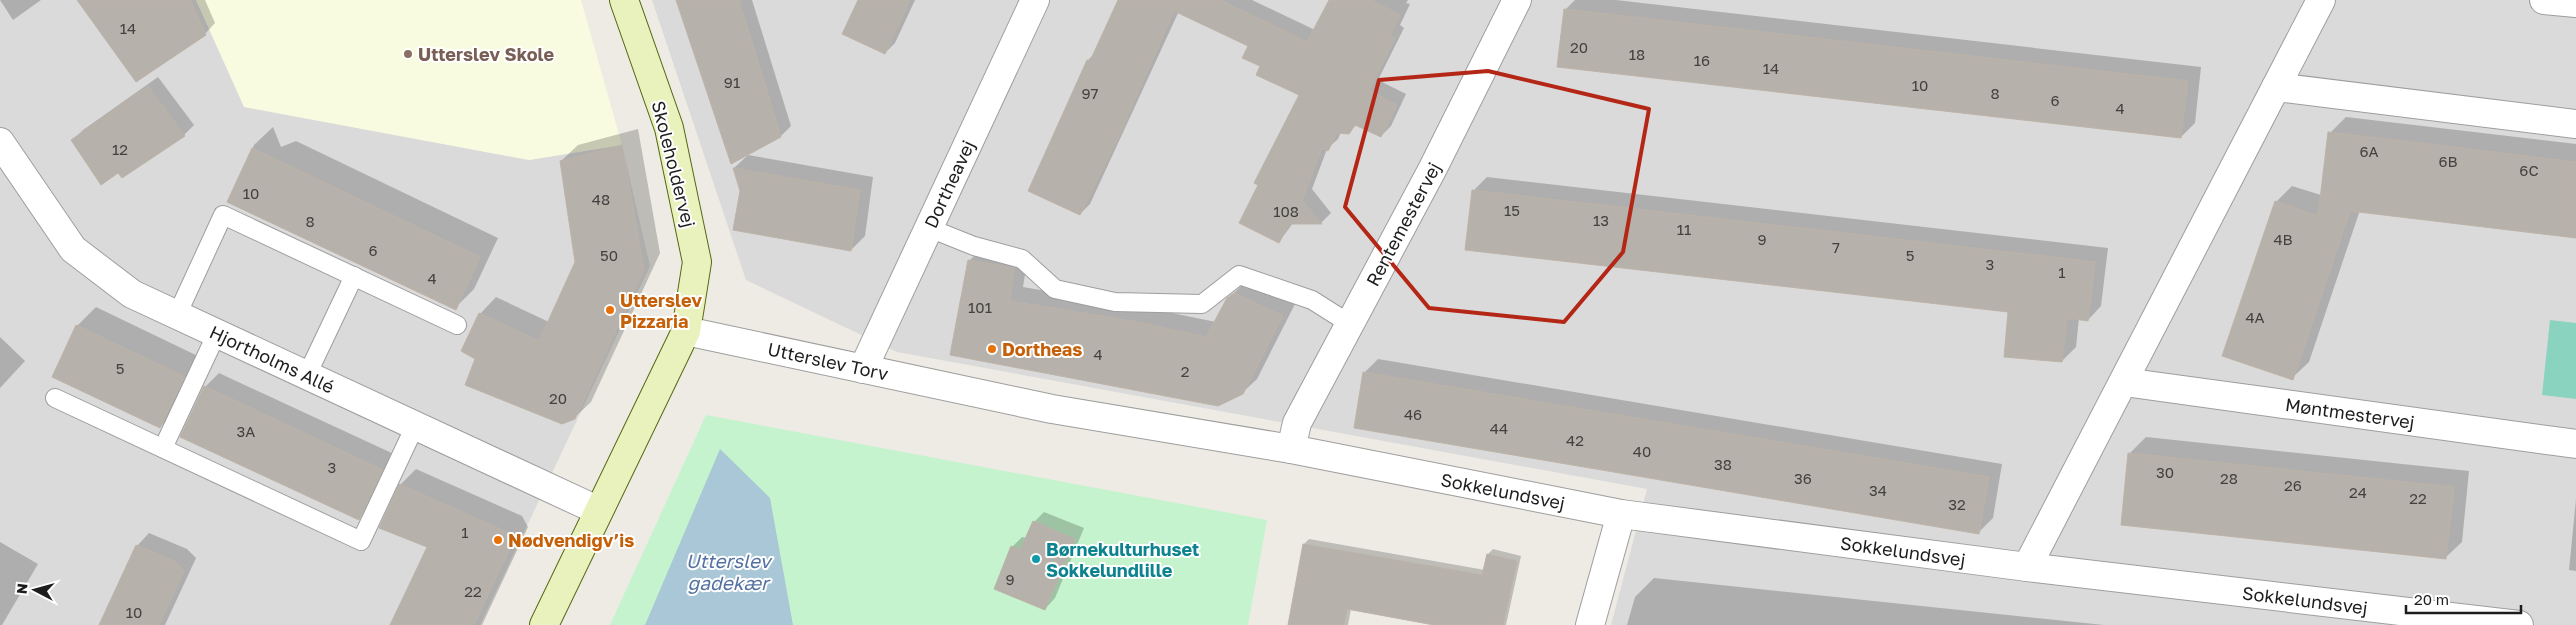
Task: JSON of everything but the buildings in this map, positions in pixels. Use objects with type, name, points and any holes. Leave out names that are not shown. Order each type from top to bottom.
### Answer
[{"type":"street","name":"Skoleholdervej","points":[[624,0],[669,128],[697,262],[686,331]]},
{"type":"street","name":"Dortheavej","points":[[863,369],[1035,0]]},
{"type":"street","name":"Rentemestervej","points":[[1291,449],[1297,423],[1429,177],[1517,0]]},
{"type":"street","points":[[2027,567],[2321,0]]},
{"type":"street","points":[[2544,0],[2576,3]]},
{"type":"street","points":[[2276,87],[2576,124]]},
{"type":"street","name":"Hjortholms Allé","points":[[0,142],[73,250],[132,294],[597,510]]},
{"type":"street","name":"Utterslev Torv","points":[[686,331],[1052,409],[1291,449]]},
{"type":"street","points":[[544,625],[597,510],[686,331]]},
{"type":"street","name":"Møntmestervej","points":[[2124,382],[2576,444]]},
{"type":"street","name":"Sokkelundsvej","points":[[1291,449],[1621,514],[2027,567],[2518,625]]},
{"type":"street","points":[[1590,625],[1621,514]]},
{"type":"lane","points":[[177,315],[223,215],[457,325]]},
{"type":"lane","points":[[929,228],[974,246],[1022,259],[1055,289],[1115,302],[1202,304],[1239,275],[1312,300],[1350,324]]},
{"type":"lane","points":[[307,375],[354,276]]},
{"type":"lane","points":[[163,448],[217,333]]},
{"type":"lane","points":[[54,398],[361,541],[415,426]]},
{"type":"highlighted area","points":[[1488,71],[1649,109],[1623,252],[1564,322],[1429,308],[1345,207],[1379,80]]},
{"type":"shaded area","points":[[0,0],[196,0],[245,107],[529,160],[622,145],[650,266],[480,625],[0,625]]},
{"type":"shaded area","name":"Utterslev Skole","points":[[196,0],[581,0],[622,145],[529,160],[244,107]]},
{"type":"shaded area","points":[[652,0],[2576,0],[2576,625],[1611,625],[1647,489],[897,352],[746,280]]},
{"type":"green space","points":[[2550,320],[2576,323],[2576,399],[2542,395]]},
{"type":"green space","points":[[706,415],[1267,520],[1248,625],[610,625]]},
{"type":"water","name":"Utterslev gadekær","points":[[720,449],[770,498],[793,625],[645,625]]},
{"type":"place","name":"Utterslev Skole","points":[[408,54]]},
{"type":"place","name":"Utterslev Pizzaria","points":[[610,310]]},
{"type":"place","name":"Dortheas","points":[[992,349]]},
{"type":"place","name":"Nødvendigv’is","points":[[498,540]]},
{"type":"place","name":"Børnekulturhuset Sokkelundlille","points":[[1036,559]]}]
